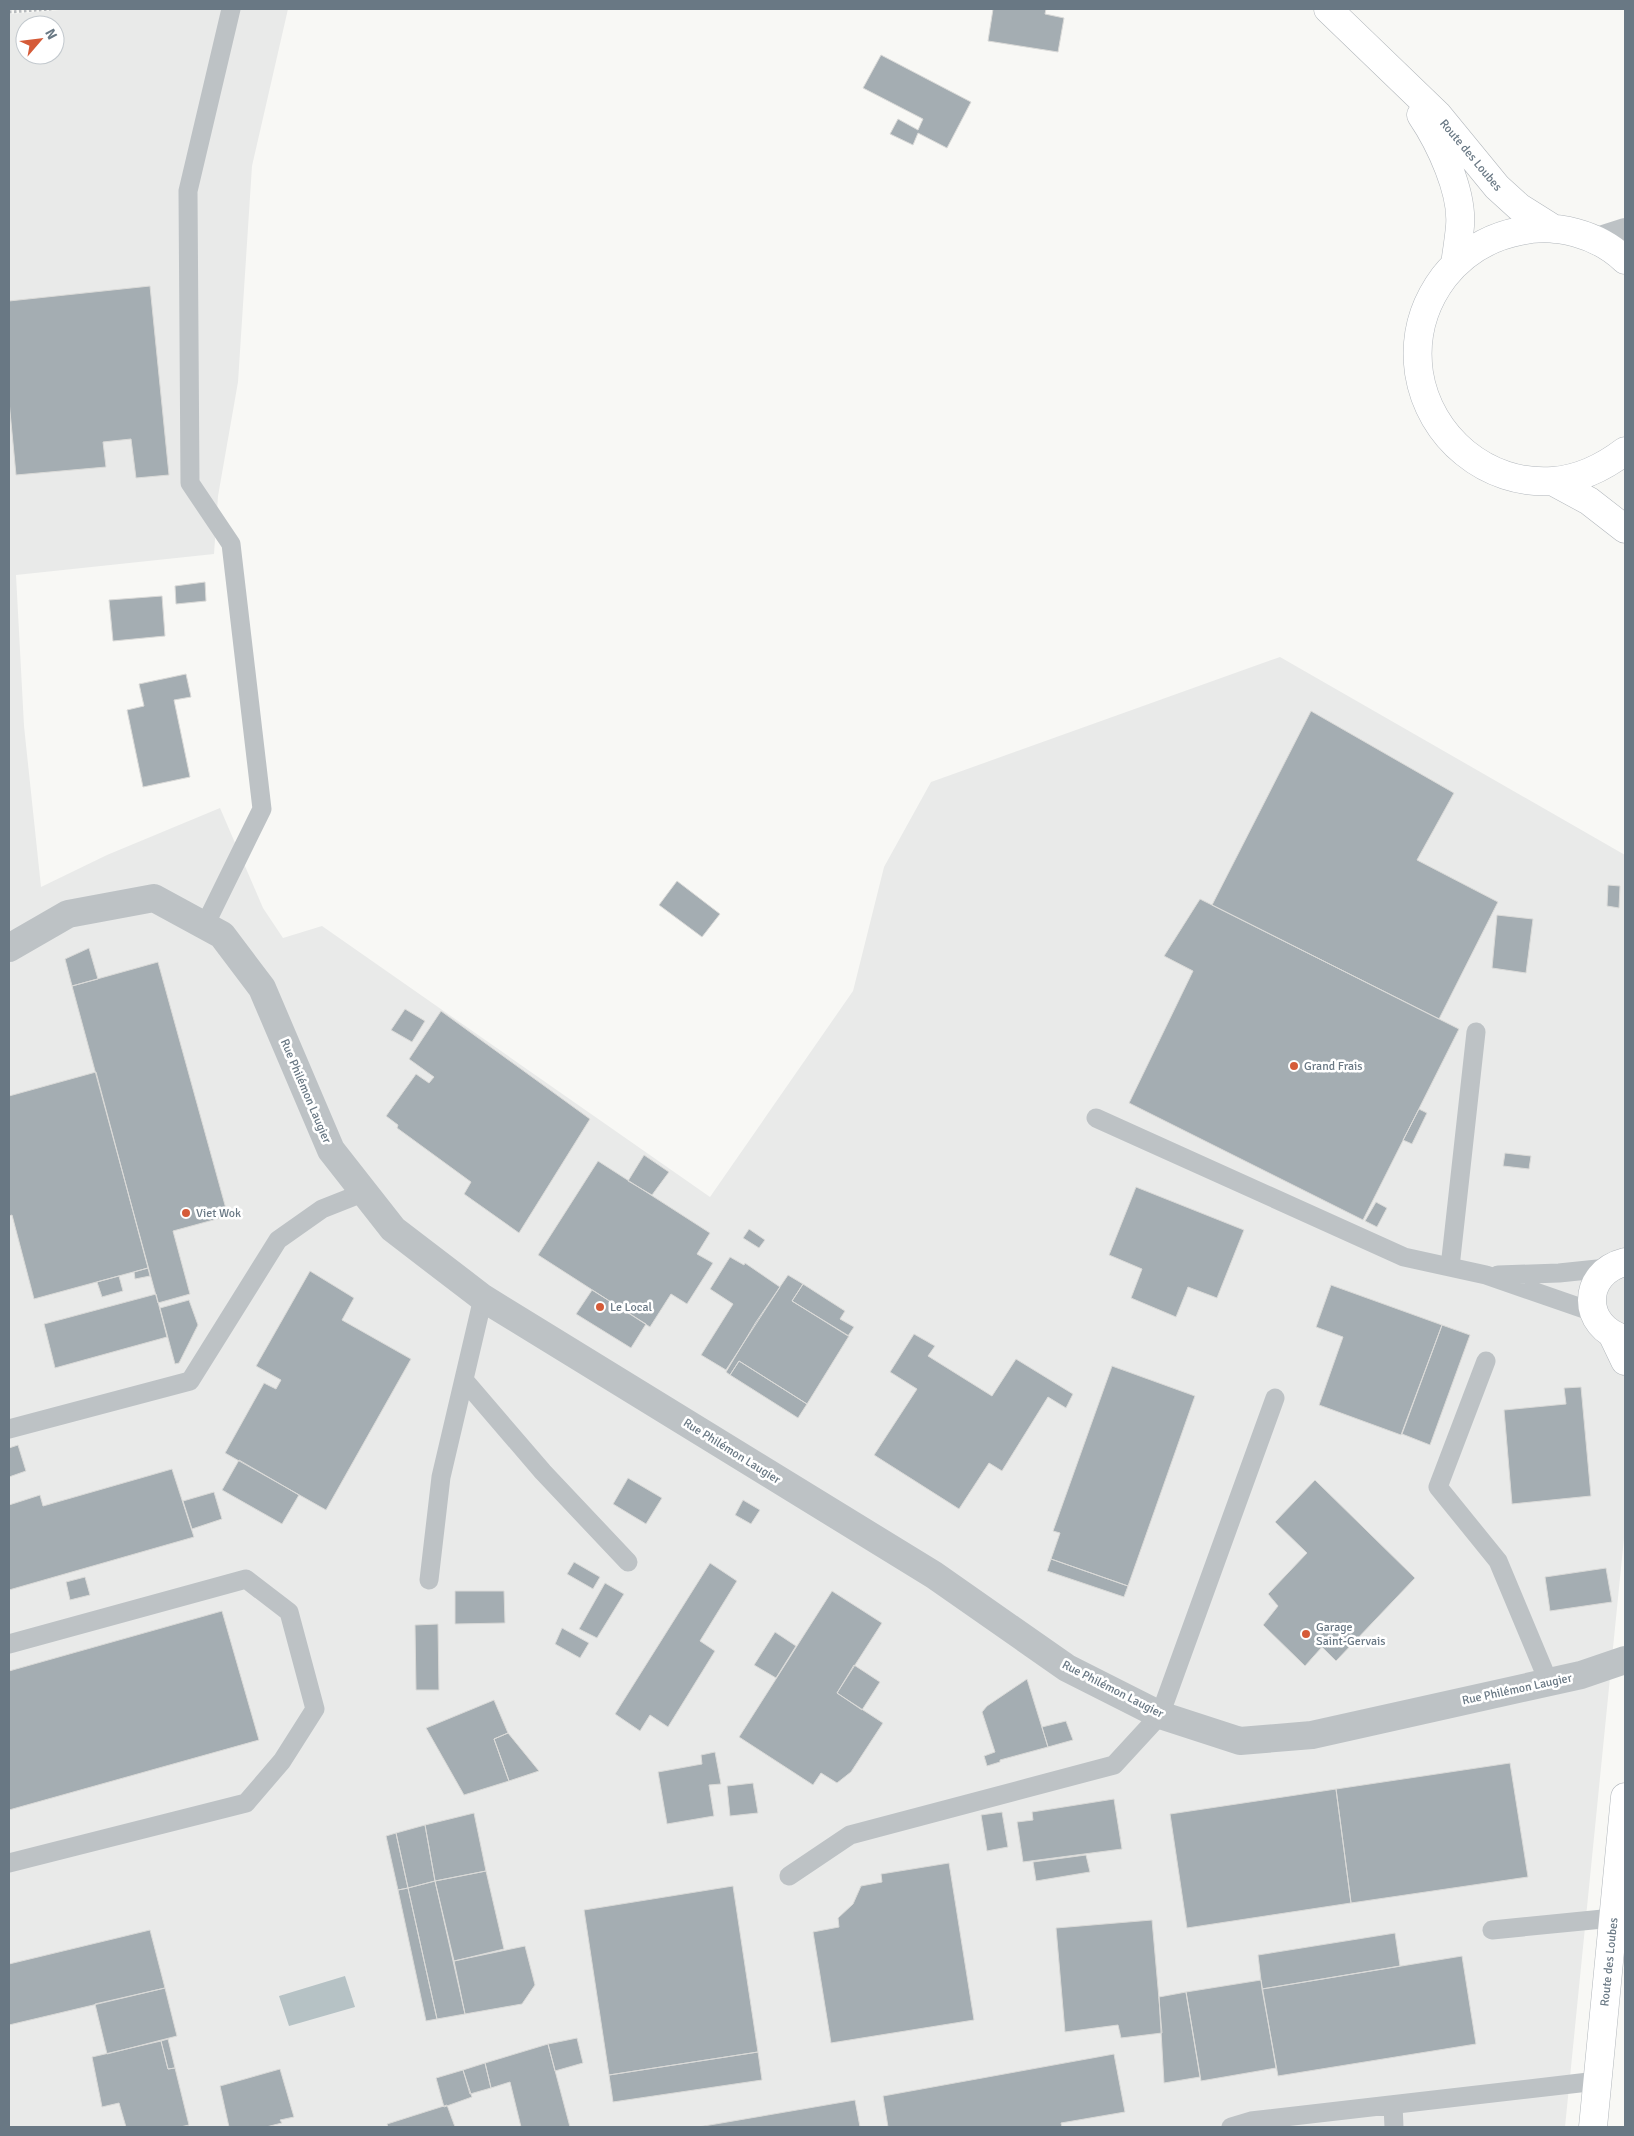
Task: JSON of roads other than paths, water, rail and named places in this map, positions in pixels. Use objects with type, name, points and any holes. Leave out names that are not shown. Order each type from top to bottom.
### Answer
[{"type":"main road","name":"Route des Loubes","points":[[1328,9],[1438,116],[1497,187],[1519,208],[1554,229]]},
{"type":"main road","name":"Route des Loubes","points":[[1394,74],[1431,130],[1448,165],[1458,204],[1460,224],[1455,264]]},
{"type":"main road","points":[[1625,260],[1597,241],[1576,233],[1554,229],[1531,229],[1508,233],[1479,246],[1455,264],[1434,291],[1420,323],[1417,356],[1422,390],[1435,422],[1457,448],[1486,467],[1518,479],[1552,481],[1578,476],[1603,466],[1625,451]]},
{"type":"main road","points":[[1552,481],[1589,501],[1625,529]]},
{"type":"main road","points":[[1618,1261],[1597,1280],[1592,1296],[1593,1312],[1601,1326],[1619,1337],[1625,1361]]},
{"type":"main road","name":"Route des Loubes","points":[[1593,2127],[1625,1797]]},
{"type":"street","points":[[1597,241],[1625,232]]},
{"type":"street","name":"Rue Philémon Laugier","points":[[9,948],[68,914],[154,898],[222,935],[262,988],[331,1150],[394,1229],[483,1298],[934,1575],[1067,1668],[1160,1715],[1240,1741],[1312,1735],[1581,1675],[1625,1660]]},
{"type":"lane","points":[[205,925],[262,809],[231,544],[190,483],[188,190],[230,9]]},
{"type":"lane","points":[[1450,1267],[1476,1032]]},
{"type":"lane","points":[[1096,1118],[1404,1257],[1486,1275],[1593,1312]]},
{"type":"lane","points":[[9,1429],[190,1381],[278,1240],[322,1209],[365,1192]]},
{"type":"lane","points":[[1486,1275],[1559,1273],[1618,1261]]},
{"type":"lane","points":[[429,1580],[441,1477],[483,1298]]},
{"type":"lane","points":[[1486,1361],[1438,1487],[1498,1561],[1549,1682]]},
{"type":"lane","points":[[464,1380],[543,1472],[628,1562]]},
{"type":"lane","points":[[789,1876],[850,1835],[1114,1765],[1160,1715],[1276,1398]]},
{"type":"lane","points":[[9,1644],[246,1580],[289,1612],[315,1708],[282,1761],[246,1803],[9,1863]]},
{"type":"lane","points":[[1492,1930],[1613,1918]]},
{"type":"lane","points":[[1231,2127],[1251,2121],[1597,2081]]},
{"type":"lane","points":[[1393,2105],[1394,2127]]},
{"type":"place","name":"Grand Frais","points":[[1294,1066]]},
{"type":"place","name":"Viet Wok","points":[[186,1213]]},
{"type":"place","name":"Le Local","points":[[600,1307]]},
{"type":"place","name":"Garage Saint-Gervais","points":[[1306,1634]]}]
